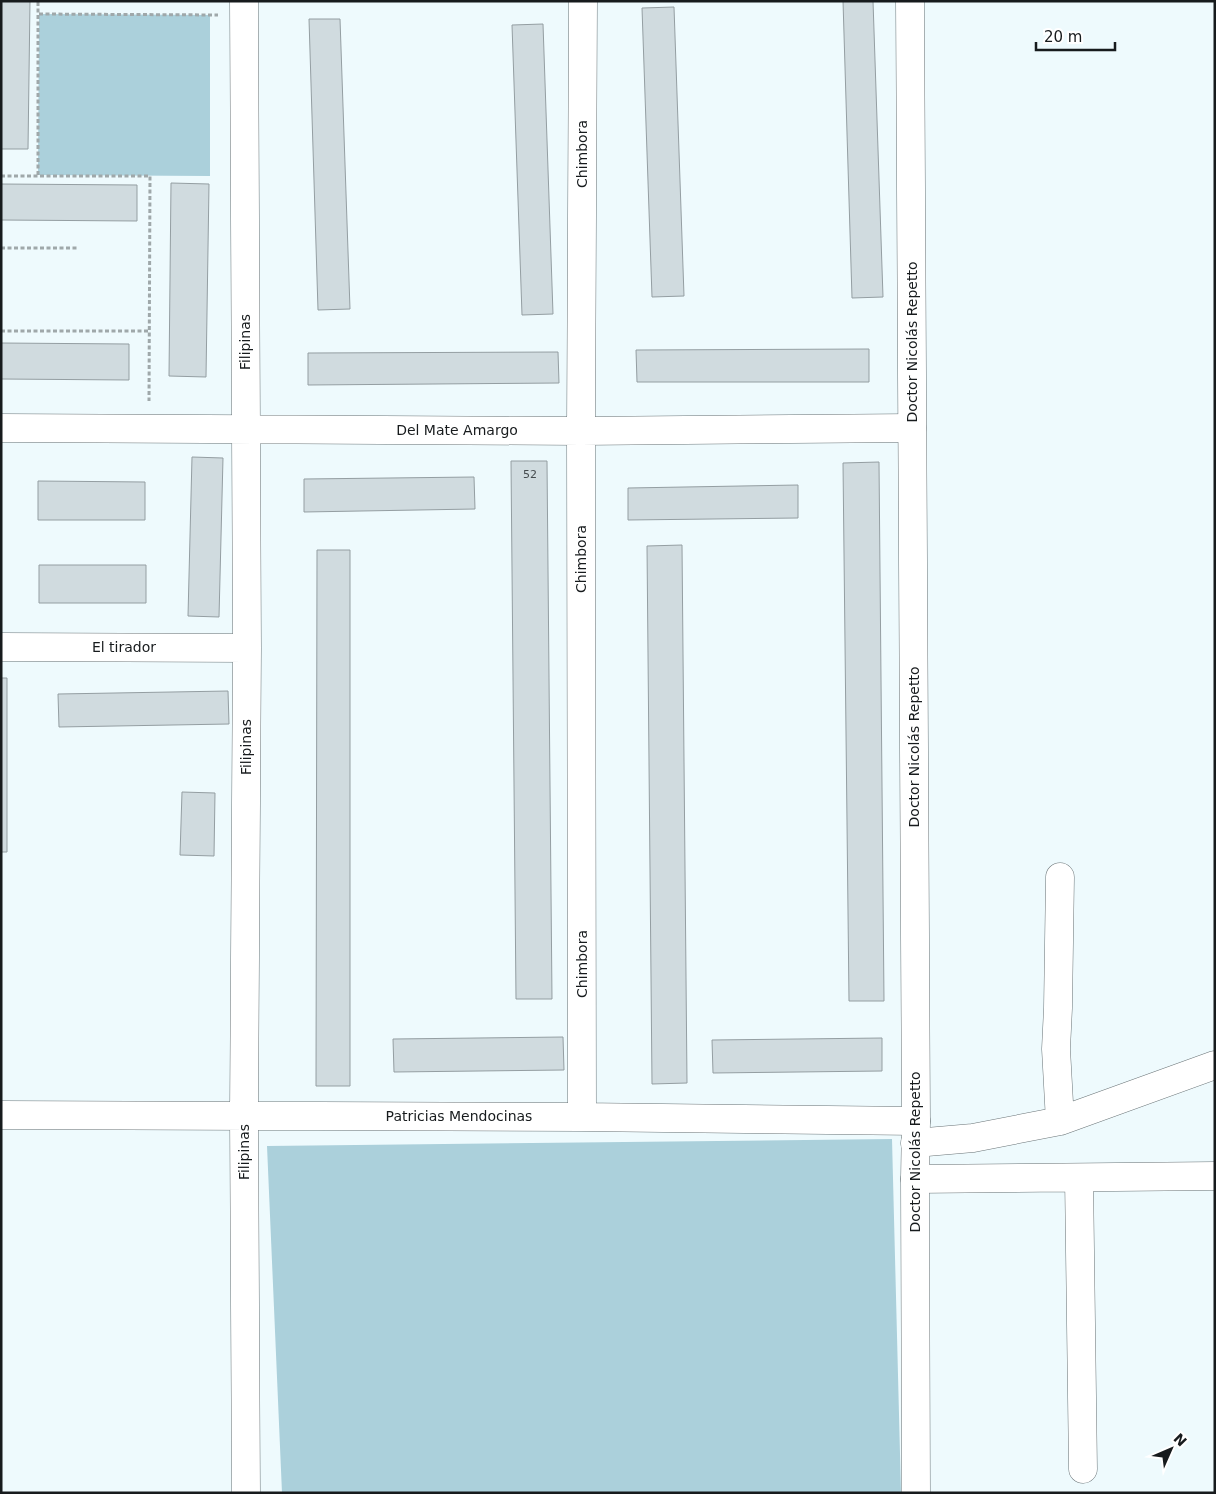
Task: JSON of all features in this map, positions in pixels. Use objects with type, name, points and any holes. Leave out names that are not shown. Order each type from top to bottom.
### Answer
[{"type":"street","name":"Chimbora","points":[[582,1117],[581,431],[583,1]]},
{"type":"street","name":"Doctor Nicolás Repetto","points":[[910,1],[916,1493]]},
{"type":"street","name":"Filipinas","points":[[233,8],[245,428],[247,648],[244,1116],[246,1493]]},
{"type":"street","name":"Del Mate Amargo","points":[[1,428],[581,431],[912,428]]},
{"type":"street","name":"El tirador","points":[[1,647],[247,648]]},
{"type":"street","points":[[1060,877],[1056,1049],[1060,1121]]},
{"type":"street","name":"Patricias Mendocinas","points":[[1,1114],[582,1117],[916,1132],[973,1138],[1060,1121],[1215,1065]]},
{"type":"street","points":[[915,1179],[1215,1176]]},
{"type":"street","points":[[1079,1178],[1083,1469]]},
{"type":"path","points":[[38,1],[38,176]]},
{"type":"path","points":[[38,14],[233,8]]},
{"type":"path","points":[[1,176],[150,176],[149,406]]},
{"type":"path","points":[[1,248],[79,248]]},
{"type":"path","points":[[1,331],[149,331]]},
{"type":"shaded area","points":[[39,14],[210,15],[210,176],[38,175]]},
{"type":"shaded area","points":[[892,1139],[901,1493],[282,1493],[267,1146]]},
{"type":"building","points":[[1,1],[30,1],[28,149],[1,149]]},
{"type":"building","points":[[843,1],[873,1],[883,297],[852,298]]},
{"type":"building","points":[[674,7],[684,296],[652,297],[642,8]]},
{"type":"building","points":[[309,19],[340,19],[350,309],[318,310]]},
{"type":"building","points":[[543,24],[553,314],[522,315],[512,25]]},
{"type":"building","points":[[171,183],[209,184],[206,377],[169,376]]},
{"type":"building","points":[[1,184],[137,185],[137,221],[1,220]]},
{"type":"building","points":[[1,343],[129,344],[129,380],[1,379]]},
{"type":"building","points":[[869,349],[869,382],[637,382],[636,350]]},
{"type":"building","points":[[558,352],[559,383],[308,385],[308,353]]},
{"type":"building","points":[[192,457],[223,458],[219,617],[188,616]]},
{"type":"building","points":[[511,461],[547,461],[552,999],[516,999]]},
{"type":"building","points":[[879,462],[884,1001],[849,1001],[843,463]]},
{"type":"building","points":[[474,477],[475,509],[304,512],[304,479]]},
{"type":"building","points":[[38,481],[145,482],[145,520],[38,520]]},
{"type":"building","points":[[798,485],[798,518],[628,520],[628,488]]},
{"type":"building","points":[[682,545],[687,1083],[652,1084],[647,546]]},
{"type":"building","points":[[317,550],[350,550],[350,1086],[316,1086]]},
{"type":"building","points":[[39,565],[146,565],[146,603],[39,603]]},
{"type":"building","points":[[1,678],[7,678],[7,852],[1,852]]},
{"type":"building","points":[[228,691],[229,724],[59,727],[58,694]]},
{"type":"building","points":[[182,792],[215,793],[214,856],[180,855]]},
{"type":"building","points":[[563,1037],[564,1070],[394,1072],[393,1039]]},
{"type":"building","points":[[882,1038],[882,1071],[713,1073],[712,1040]]}]
